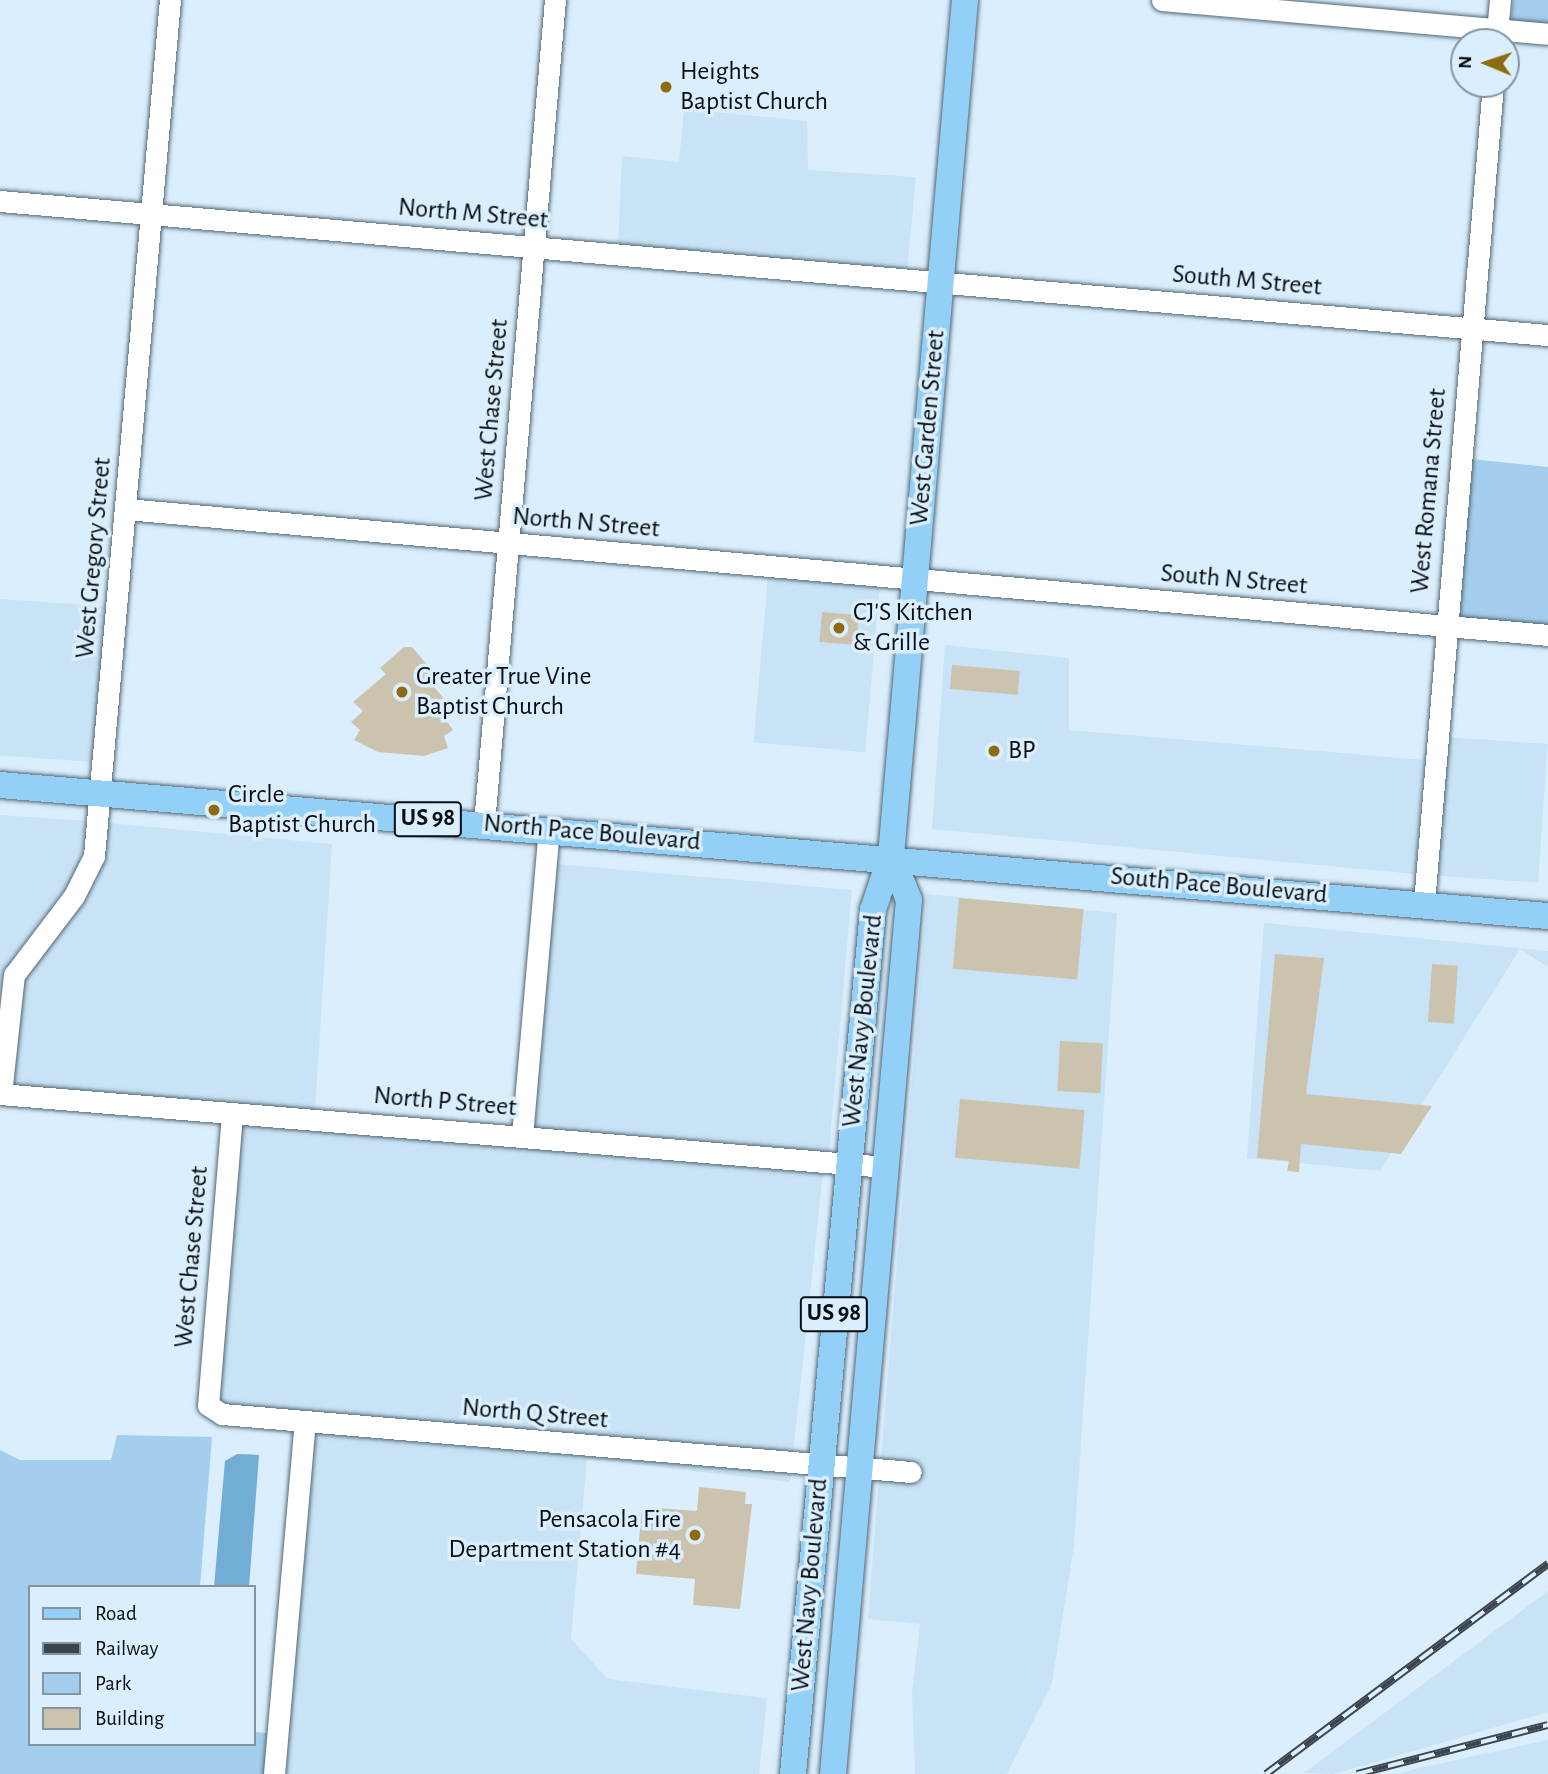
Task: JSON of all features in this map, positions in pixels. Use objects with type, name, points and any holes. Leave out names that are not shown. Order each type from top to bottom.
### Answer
[{"type":"main road","name":"West Garden Street","points":[[891,856],[965,0]]},
{"type":"main road","name":"North Pace Boulevard","points":[[0,785],[103,789],[484,824],[891,856]]},
{"type":"main road","name":"South Pace Boulevard","points":[[891,856],[1548,916]]},
{"type":"main road","name":"West Navy Boulevard","points":[[793,1774],[873,910],[891,856]]},
{"type":"main road","name":"West Navy Boulevard","points":[[833,1774],[909,900],[891,856]]},
{"type":"street","name":"West Gregory Street","points":[[1,1094],[14,975],[87,876],[103,789],[170,0]]},
{"type":"street","name":"West Chase Street","points":[[484,824],[555,0]]},
{"type":"street","points":[[1162,0],[1450,31]]},
{"type":"street","points":[[1498,28],[1500,0]]},
{"type":"street","points":[[1520,35],[1548,34]]},
{"type":"street","name":"West Romana Street","points":[[1424,903],[1492,98]]},
{"type":"street","name":"North M Street","points":[[0,201],[941,283]]},
{"type":"street","name":"South M Street","points":[[941,283],[1548,335]]},
{"type":"street","name":"North N Street","points":[[127,509],[915,582]]},
{"type":"street","name":"South N Street","points":[[915,582],[1548,635]]},
{"type":"street","points":[[522,1136],[549,829]]},
{"type":"street","name":"North P Street","points":[[1,1094],[522,1136],[848,1166],[886,1167]]},
{"type":"street","name":"West Chase Street","points":[[208,1405],[232,1114]]},
{"type":"street","name":"North Q Street","points":[[208,1405],[222,1414],[305,1423],[911,1472]]},
{"type":"street","points":[[274,1774],[305,1423]]},
{"type":"shaded area","points":[[684,109],[807,121],[808,170],[916,177],[907,271],[618,246],[622,156],[679,162]]},
{"type":"shaded area","points":[[768,577],[880,587],[865,752],[754,742]]},
{"type":"shaded area","points":[[0,599],[108,607],[97,762],[0,755]]},
{"type":"shaded area","points":[[945,645],[1069,658],[1069,730],[1424,760],[1415,874],[932,829]]},
{"type":"shaded area","points":[[1447,737],[1548,744],[1538,883],[1437,876]]},
{"type":"shaded area","points":[[0,815],[88,821],[77,873],[4,970],[0,1002]]},
{"type":"shaded area","points":[[109,823],[332,844],[315,1110],[13,1086],[24,978],[97,881]]},
{"type":"shaded area","points":[[556,864],[852,890],[829,1154],[533,1128]]},
{"type":"shaded area","points":[[927,894],[1117,913],[1074,1545],[1052,1683],[1007,1774],[915,1774],[912,1693],[920,1624],[868,1619],[879,1478],[920,1483],[923,1465],[881,1459]]},
{"type":"shaded area","points":[[1264,923],[1548,951],[1548,967],[1520,949],[1380,1171],[1247,1158]]},
{"type":"shaded area","points":[[242,1123],[823,1173],[793,1454],[226,1405],[219,1401]]},
{"type":"shaded area","points":[[315,1433],[791,1473],[790,1482],[587,1459],[571,1639],[608,1679],[767,1698],[759,1774],[285,1774]]},
{"type":"shaded area","points":[[237,1454],[259,1455],[249,1585],[214,1585],[225,1461]]},
{"type":"shaded area","points":[[1548,1591],[1548,1712],[1334,1774],[1304,1773]]},
{"type":"shaded area","points":[[1548,1740],[1548,1774],[1399,1774],[1415,1769]]},
{"type":"green space","points":[[1513,0],[1548,0],[1548,24],[1511,20]]},
{"type":"green space","points":[[1471,459],[1548,467],[1548,626],[1457,618]]},
{"type":"green space","points":[[117,1435],[212,1437],[200,1585],[28,1585],[28,1746],[256,1746],[256,1732],[267,1733],[264,1774],[0,1774],[0,1450],[20,1460],[111,1460]]},
{"type":"building","name":"CJ'S Kitchen & Grille","points":[[822,612],[859,615],[856,645],[819,642]]},
{"type":"building","name":"Greater True Vine Baptist Church","points":[[404,647],[412,647],[437,676],[431,683],[453,710],[444,717],[453,730],[444,736],[448,748],[424,756],[378,752],[354,740],[360,730],[351,722],[363,711],[353,702],[386,674],[380,668]]},
{"type":"building","points":[[952,665],[1020,671],[1018,695],[950,689]]},
{"type":"building","points":[[959,898],[1084,909],[1077,980],[953,969]]},
{"type":"building","points":[[1275,954],[1324,958],[1306,1094],[1432,1106],[1401,1154],[1301,1144],[1299,1172],[1287,1171],[1289,1161],[1257,1158]]},
{"type":"building","points":[[1432,964],[1458,966],[1454,1024],[1428,1022]]},
{"type":"building","points":[[1060,1041],[1103,1043],[1100,1093],[1057,1091]]},
{"type":"building","points":[[960,1099],[1085,1110],[1079,1169],[955,1158]]},
{"type":"building","name":"Pensacola Fire Department Station #4","points":[[699,1487],[746,1492],[745,1504],[752,1504],[740,1609],[693,1605],[695,1579],[636,1574],[642,1507],[697,1511]]},
{"type":"railway","points":[[1266,1774],[1548,1564]]},
{"type":"railway","points":[[1357,1774],[1548,1725]]},
{"type":"place","name":"Heights Baptist Church","points":[[666,87]]},
{"type":"place","name":"CJ'S Kitchen & Grille","points":[[839,628]]},
{"type":"place","name":"Greater True Vine Baptist Church","points":[[402,692]]},
{"type":"place","name":"BP","points":[[994,751]]},
{"type":"place","name":"Circle Baptist Church","points":[[214,810]]},
{"type":"place","name":"Pensacola Fire Department Station #4","points":[[695,1535]]}]
